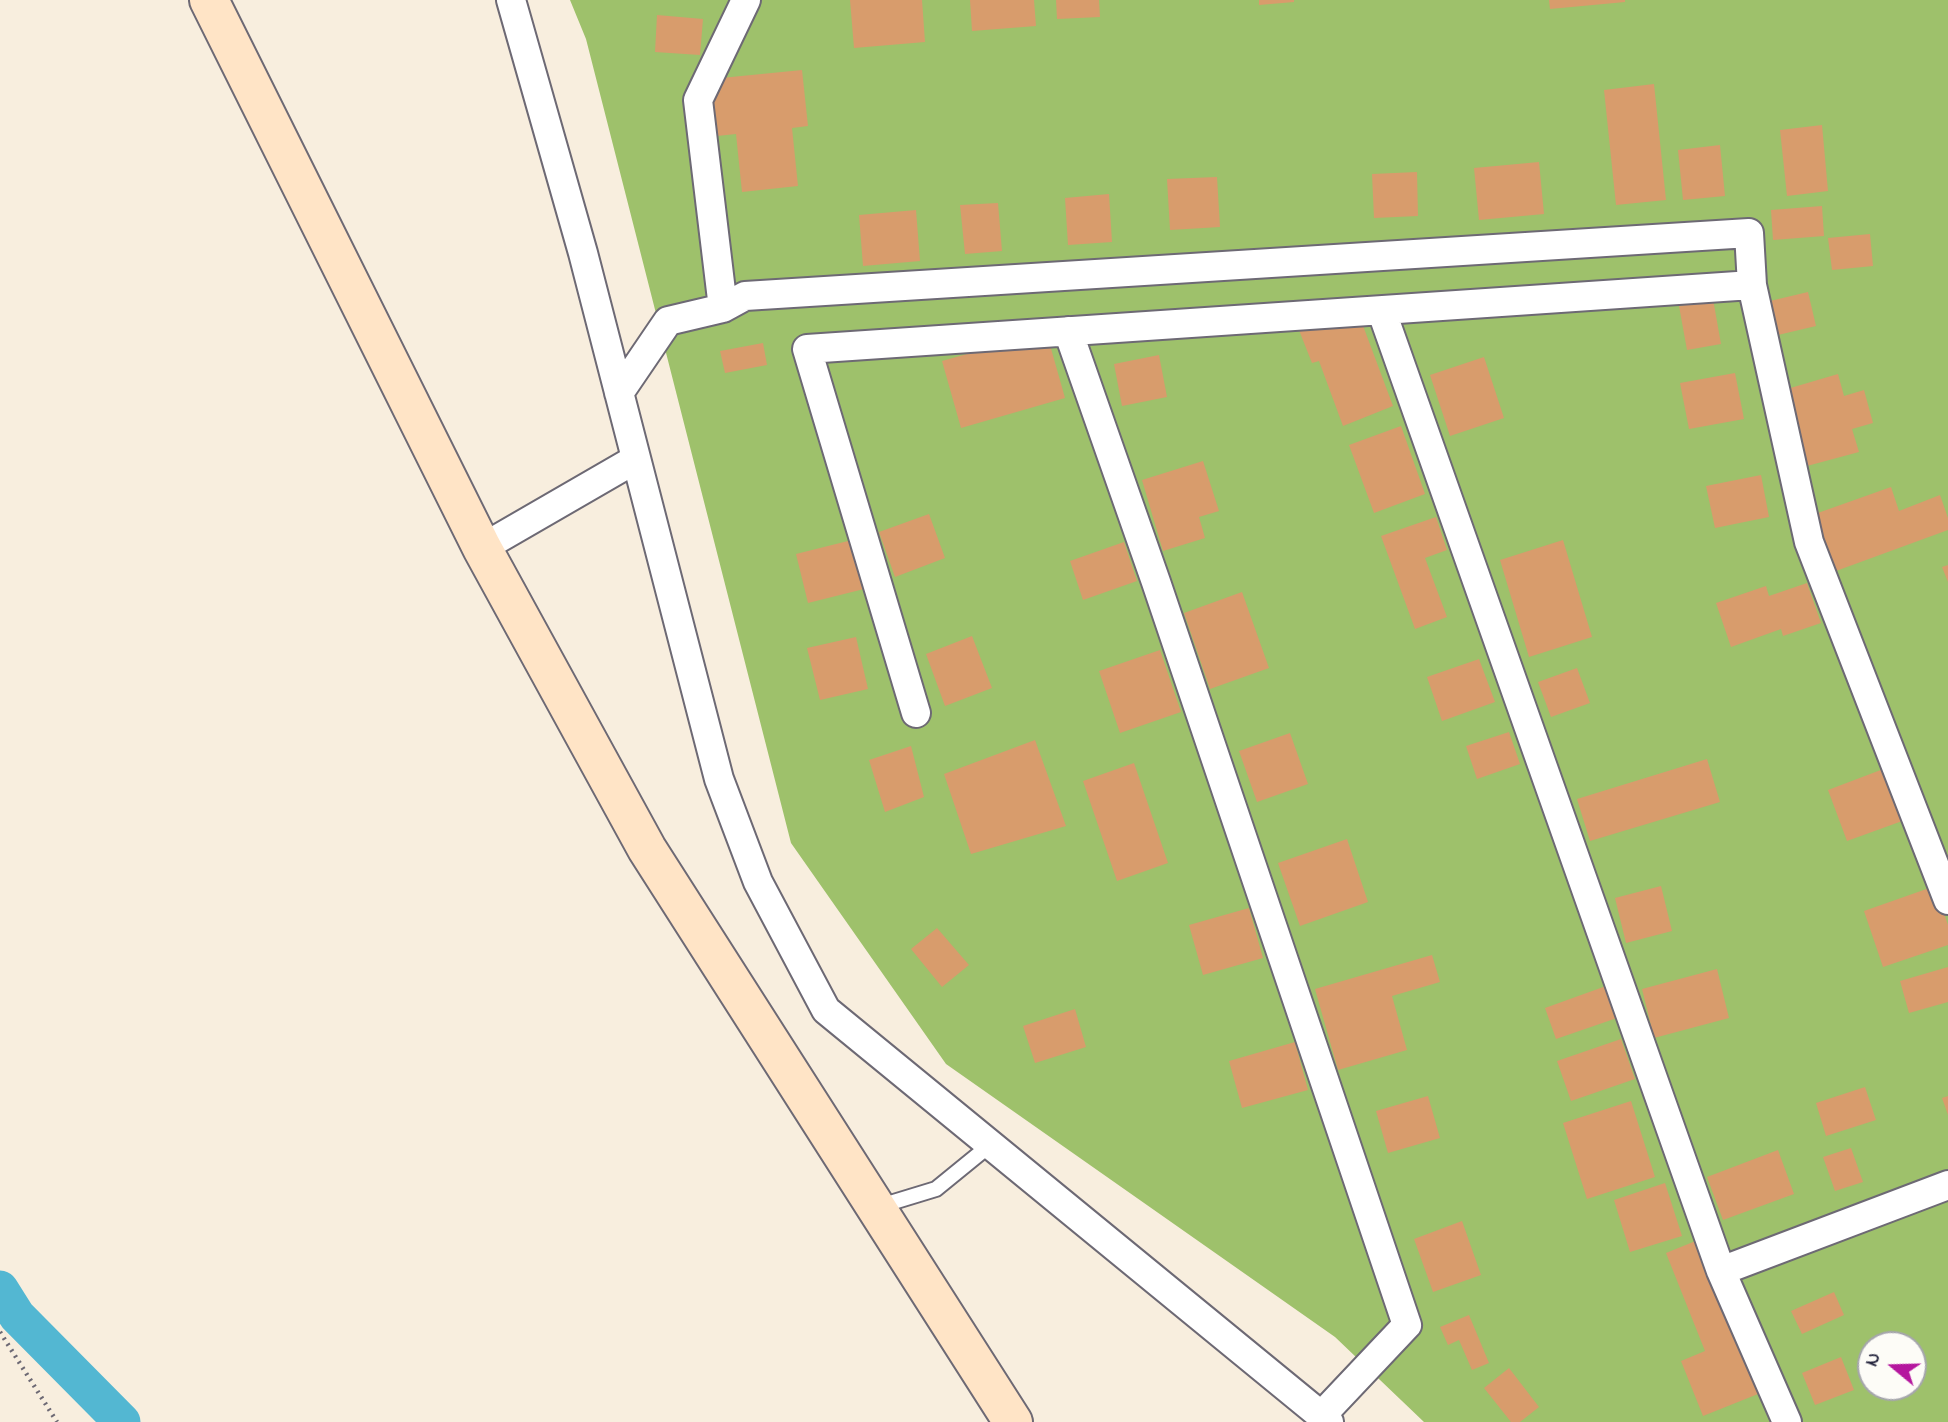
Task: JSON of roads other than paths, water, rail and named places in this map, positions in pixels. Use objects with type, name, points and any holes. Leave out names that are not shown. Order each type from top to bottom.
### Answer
[{"type":"main road","points":[[209,0],[482,548],[648,849],[874,1208],[1013,1422]]},
{"type":"street","points":[[511,0],[583,253],[719,779],[758,882],[826,1010],[1325,1419],[1407,1325],[1156,582],[1068,331]]},
{"type":"street","points":[[723,308],[698,100],[746,0]]},
{"type":"street","points":[[619,393],[668,321],[723,308],[745,296],[1749,233],[1752,285],[1809,542],[1948,900]]},
{"type":"street","points":[[916,713],[807,349],[1752,285]]},
{"type":"street","points":[[1382,312],[1721,1271],[1787,1422]]},
{"type":"street","points":[[482,548],[636,459]]},
{"type":"street","points":[[1721,1271],[1948,1185]]},
{"type":"lane","points":[[874,1208],[936,1189],[990,1145]]},
{"type":"waterway","points":[[0,1289],[17,1316],[122,1422]]}]
